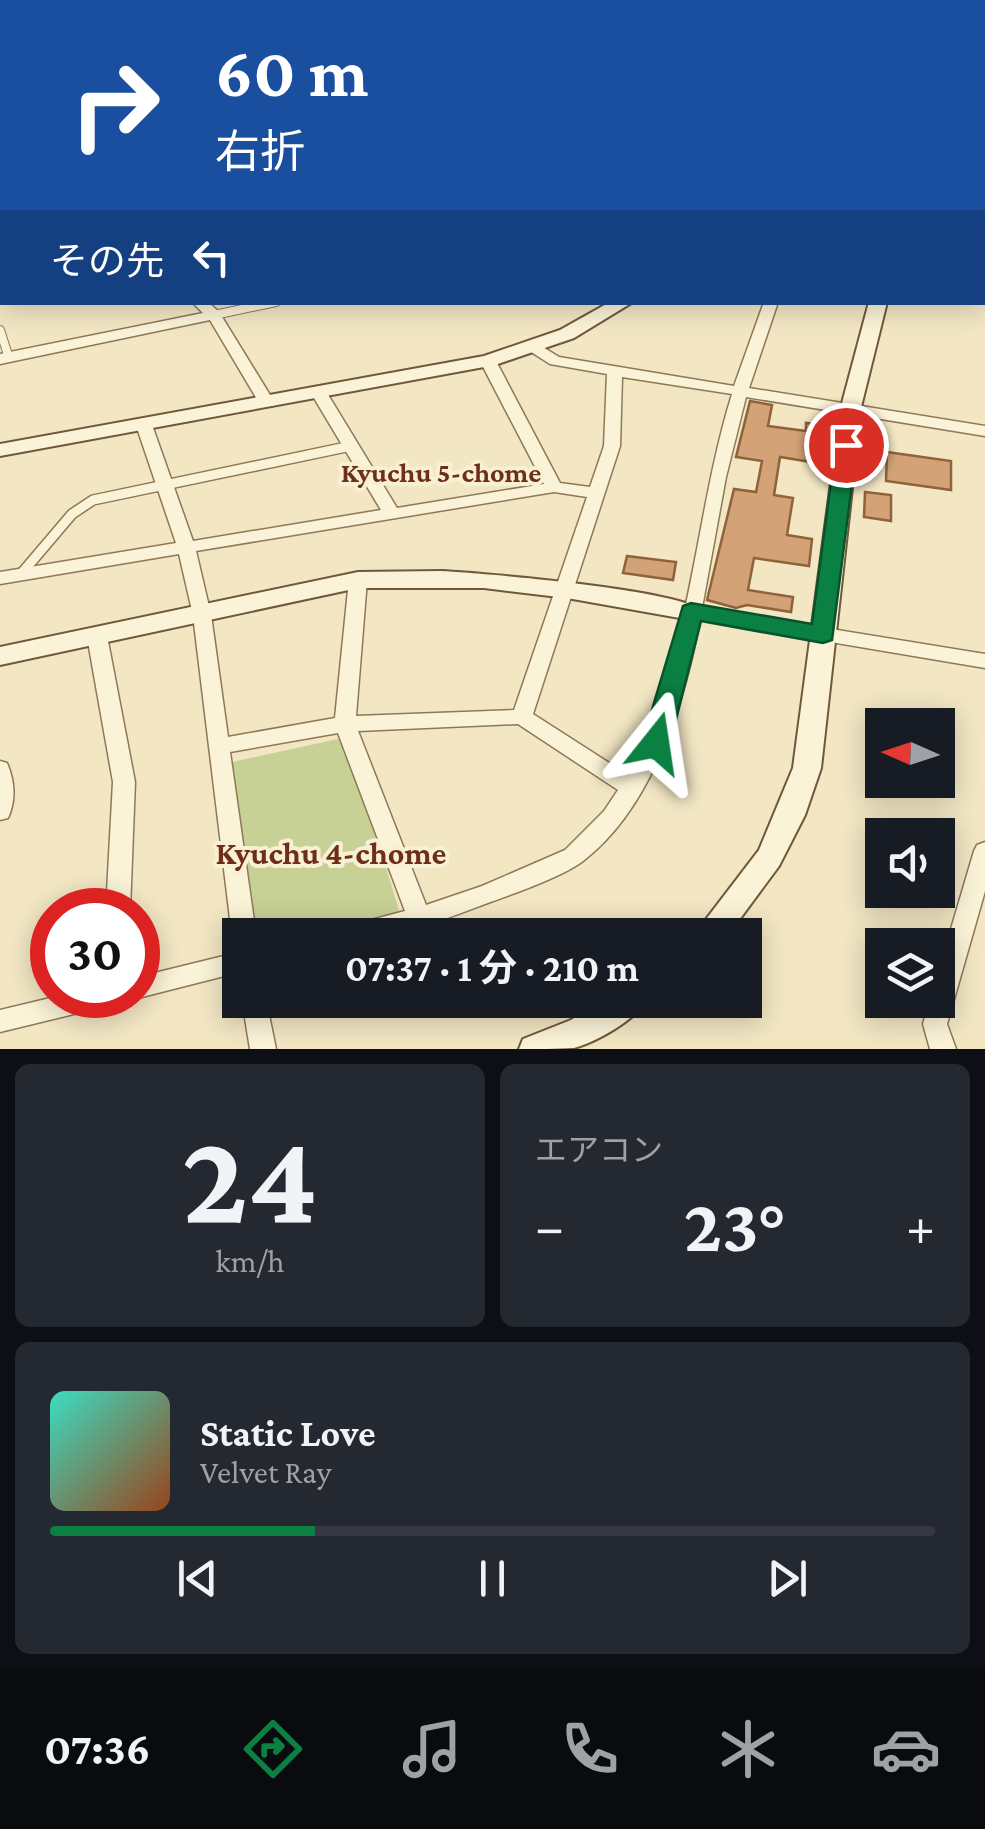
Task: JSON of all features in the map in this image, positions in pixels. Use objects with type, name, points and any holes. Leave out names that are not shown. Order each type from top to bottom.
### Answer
[{"type":"street","points":[[0,450],[488,361],[567,334],[619,305]]},
{"type":"street","points":[[358,580],[344,724],[419,918],[495,893],[576,854],[632,789],[656,743],[691,612],[718,474],[740,390],[770,305]]},
{"type":"street","points":[[726,918],[744,900],[793,818],[806,768],[851,407],[877,305]]},
{"type":"street","points":[[4,359],[205,306],[267,403]]},
{"type":"street","points":[[533,347],[555,361],[985,431]]},
{"type":"street","points":[[488,361],[554,488]]},
{"type":"street","points":[[522,716],[612,446],[615,371]]},
{"type":"street","points":[[319,393],[392,514]]},
{"type":"street","points":[[144,425],[187,549],[202,615],[242,918]]},
{"type":"street","points":[[0,578],[554,488],[595,493]]},
{"type":"street","points":[[0,656],[358,580],[481,579],[564,588],[985,661]]},
{"type":"street","points":[[97,636],[124,782],[119,888]]},
{"type":"street","points":[[222,746],[344,724],[522,716],[632,789]]},
{"type":"street","points":[[0,769],[4,800],[0,812]]},
{"type":"street","points":[[943,1049],[935,1024],[985,851]]},
{"type":"street","points":[[160,982],[222,967]]},
{"type":"street","points":[[0,1021],[30,1014]]},
{"type":"street","points":[[257,1018],[263,1049]]},
{"type":"street","points":[[534,1049],[584,1039],[609,1018]]},
{"type":"lane","points":[[0,330],[4,359]]},
{"type":"lane","points":[[21,574],[72,514],[93,500],[351,446]]},
{"type":"green space","points":[[347,737],[401,917],[251,918],[232,762]]},
{"type":"building","points":[[750,401],[772,405],[768,426],[806,431],[806,423],[825,425],[825,443],[813,441],[811,462],[780,457],[774,495],[793,498],[787,535],[812,539],[809,566],[754,558],[748,590],[793,597],[791,612],[747,605],[736,608],[707,600],[734,489],[756,492],[762,461],[736,457]]},
{"type":"building","points":[[887,452],[951,461],[951,490],[886,481]]},
{"type":"building","points":[[865,492],[891,495],[891,521],[864,517]]},
{"type":"building","points":[[627,556],[676,562],[673,580],[623,573]]},
{"type":"district","name":"Kyuchu 5-chome","points":[[441,472]]},
{"type":"district","name":"Kyuchu 4-chome","points":[[331,853]]},
{"type":"route","points":[[656,743],[691,612],[823,634],[846,445]]}]
